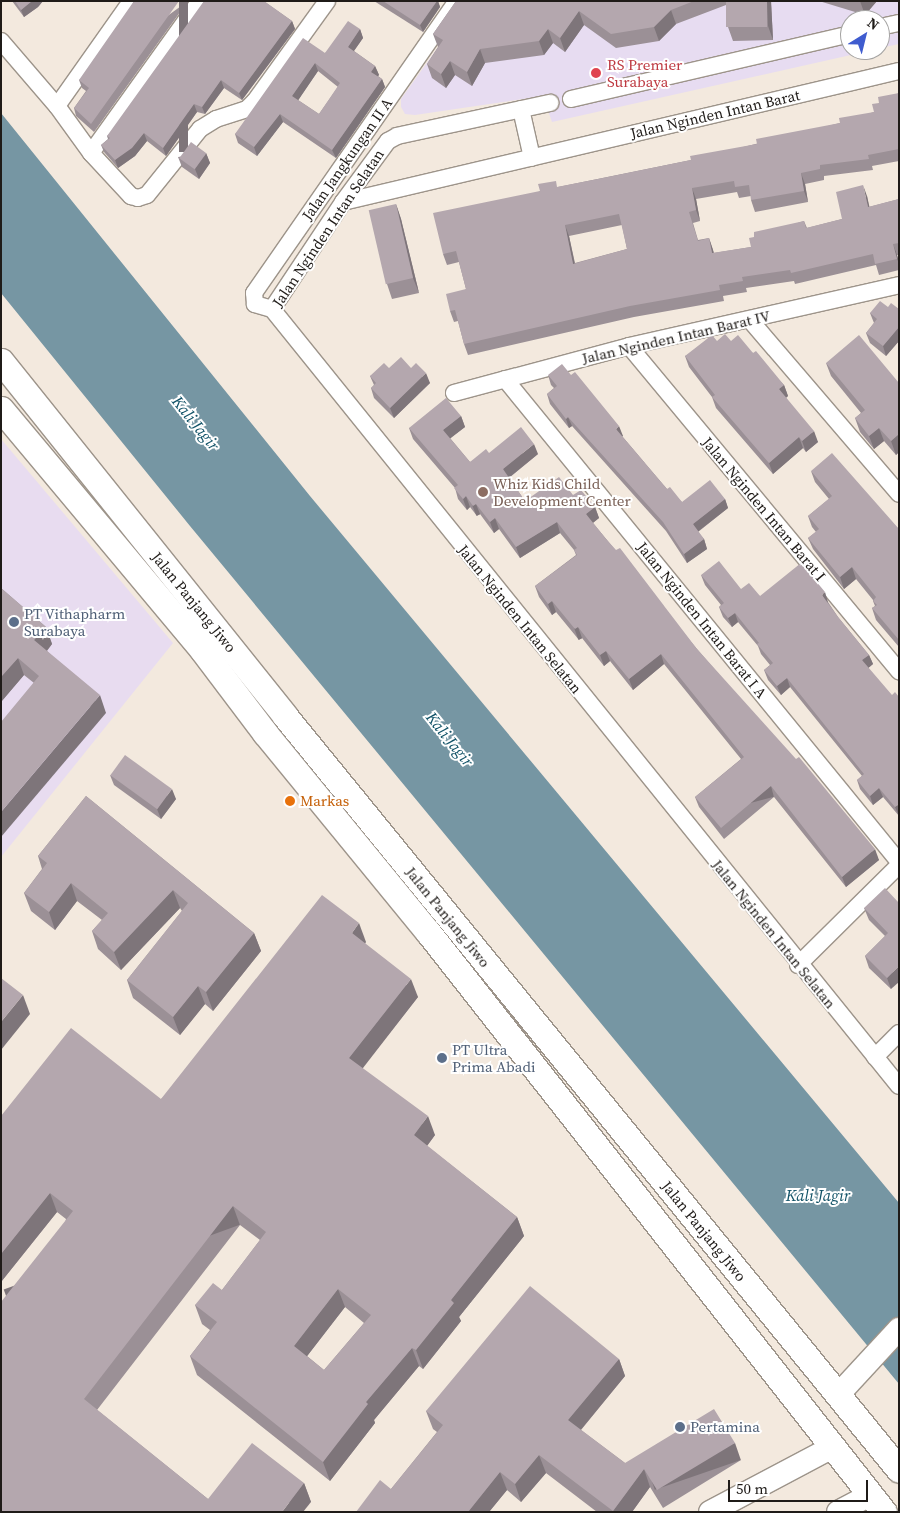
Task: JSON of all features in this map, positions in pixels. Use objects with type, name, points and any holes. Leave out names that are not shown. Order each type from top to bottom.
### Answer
[{"type":"main road","name":"Jalan Panjang Jiwo","points":[[1,360],[285,716],[899,1470]]},
{"type":"main road","name":"Jalan Panjang Jiwo","points":[[1,409],[203,651],[265,734],[428,932],[831,1448],[877,1503]]},
{"type":"main road","points":[[238,698],[247,693],[256,680]]},
{"type":"main road","points":[[265,734],[272,724],[285,716]]},
{"type":"street","points":[[91,153],[200,1]]},
{"type":"street","points":[[1,41],[57,106],[91,153],[131,196],[147,194],[200,129],[216,119],[247,109],[256,101],[327,1]]},
{"type":"street","name":"Jalan Jangkungan II A","points":[[272,309],[255,304],[254,293],[457,1]]},
{"type":"street","points":[[57,106],[127,7]]},
{"type":"street","points":[[571,99],[840,36]]},
{"type":"street","name":"Jalan Nginden Intan Barat","points":[[343,202],[899,71]]},
{"type":"street","points":[[532,158],[521,109],[550,103]]},
{"type":"street","name":"Jalan Nginden Intan Selatan","points":[[521,109],[397,136],[388,141],[343,202],[272,309],[798,965],[899,1086]]},
{"type":"street","name":"Jalan Nginden Intan Barat IV","points":[[454,393],[628,346],[750,320],[899,284]]},
{"type":"street","points":[[750,320],[899,494]]},
{"type":"street","name":"Jalan Nginden Intan Barat I","points":[[628,346],[899,671]]},
{"type":"street","name":"Jalan Nginden Intan Barat I A","points":[[505,379],[899,864]]},
{"type":"street","points":[[798,965],[899,864]]},
{"type":"street","points":[[876,1057],[899,1033]]},
{"type":"street","points":[[838,1395],[899,1329]]},
{"type":"street","points":[[710,1512],[831,1448]]},
{"type":"street","points":[[838,1512],[877,1503]]},
{"type":"shaded area","name":"RS Premier Surabaya","points":[[471,1],[899,1],[899,44],[890,46],[890,10],[840,10],[840,57],[552,122],[543,96],[415,115],[405,114],[401,107],[401,99]]},
{"type":"shaded area","points":[[1,439],[173,643],[1,857]]},
{"type":"water","name":"Kali Jagir","points":[[1,113],[310,496],[899,1203],[899,1384],[190,526],[1,293]]},
{"type":"building","points":[[15,1],[32,1],[21,10]]},
{"type":"building","points":[[134,1],[179,1],[91,124],[74,108],[89,88],[79,80]]},
{"type":"building","points":[[204,1],[264,1],[292,21],[239,93],[221,80],[202,107],[194,104],[163,148],[144,133],[132,148],[115,160],[101,145],[110,138],[107,136]]},
{"type":"building","points":[[383,1],[437,1],[420,25]]},
{"type":"building","points":[[456,1],[694,1],[671,10],[654,27],[611,34],[579,11],[560,38],[548,29],[539,41],[480,49],[467,72],[450,61],[441,74],[427,64],[443,40],[433,34]]},
{"type":"building","points":[[726,1],[767,1],[767,27],[726,27]]},
{"type":"building","points":[[348,21],[360,29],[348,47],[375,66],[371,72],[382,79],[332,150],[280,114],[254,147],[235,134],[303,38],[325,53]],"holes":[[[315,63],[340,83],[319,114],[292,96]]]},
{"type":"building","points":[[899,93],[899,149],[868,155],[869,159],[820,165],[820,169],[801,173],[804,191],[751,200],[749,185],[735,187],[734,181],[692,188],[696,210],[689,212],[698,241],[709,238],[712,253],[751,247],[749,238],[754,237],[754,232],[804,221],[806,228],[842,219],[836,192],[863,185],[868,207],[899,199],[899,243],[893,244],[897,259],[875,264],[873,254],[791,273],[790,270],[742,277],[743,281],[719,285],[720,290],[630,306],[464,344],[455,310],[450,311],[446,294],[466,289],[456,251],[443,254],[433,213],[540,191],[538,184],[556,181],[557,187],[598,179],[691,160],[690,156],[757,144],[756,139],[840,123],[839,118],[874,112],[872,104],[879,103],[878,97]],"holes":[[[619,214],[627,249],[573,264],[565,225]]]},
{"type":"building","points":[[191,142],[206,153],[195,169],[179,158]]},
{"type":"building","points":[[396,204],[413,278],[386,284],[369,210]]},
{"type":"building","points":[[880,301],[888,307],[891,303],[899,309],[899,327],[883,346],[866,333],[877,319],[870,313]]},
{"type":"building","points":[[725,334],[731,341],[738,335],[753,353],[756,351],[784,385],[779,389],[814,431],[802,441],[799,437],[769,463],[712,397],[715,395],[685,356],[712,335],[717,341]]},
{"type":"building","points":[[859,335],[899,383],[899,434],[891,441],[879,428],[869,436],[855,418],[865,410],[826,363]]},
{"type":"building","points":[[401,357],[411,368],[416,363],[426,373],[390,408],[371,388],[376,383],[370,376],[384,363],[389,368]]},
{"type":"building","points":[[562,364],[571,375],[575,372],[619,426],[616,429],[667,489],[670,487],[682,502],[710,480],[725,499],[693,524],[704,539],[684,554],[663,522],[568,417],[566,419],[547,394],[557,386],[548,375]]},
{"type":"building","points":[[446,398],[461,416],[443,430],[470,462],[486,449],[489,453],[521,427],[534,444],[503,469],[525,501],[559,477],[573,495],[581,490],[595,507],[586,514],[606,539],[616,550],[620,548],[697,649],[796,759],[799,757],[875,849],[842,877],[771,786],[721,828],[695,797],[744,757],[661,654],[629,679],[606,651],[600,655],[578,627],[575,629],[552,601],[548,604],[535,586],[577,555],[574,550],[577,548],[557,522],[516,547],[495,518],[490,522],[476,504],[473,506],[466,496],[463,499],[454,488],[458,485],[409,428]]},
{"type":"building","points":[[832,453],[899,529],[899,640],[872,608],[877,605],[873,601],[876,597],[852,567],[840,577],[808,538],[819,529],[808,516],[832,496],[811,471]]},
{"type":"building","points":[[719,561],[741,589],[749,583],[760,596],[801,563],[825,592],[822,595],[869,655],[862,660],[892,695],[895,692],[899,697],[899,804],[895,807],[879,788],[870,796],[857,780],[864,774],[787,678],[777,686],[764,670],[773,663],[735,613],[728,618],[719,607],[724,603],[701,575]]},
{"type":"building","points":[[1,588],[46,627],[34,640],[100,695],[1,812],[1,722],[39,676],[18,658],[1,677]]},
{"type":"building","points":[[125,755],[172,789],[157,809],[110,775]]},
{"type":"building","points":[[86,796],[254,933],[206,992],[198,986],[173,1017],[127,980],[188,903],[173,890],[114,952],[92,931],[108,913],[71,883],[49,912],[24,893],[47,863],[38,856]]},
{"type":"building","points":[[885,888],[899,903],[899,966],[887,978],[865,956],[888,933],[864,908]]},
{"type":"building","points":[[322,895],[359,923],[352,933],[411,979],[349,1058],[428,1116],[414,1135],[517,1217],[451,1300],[454,1303],[416,1350],[412,1348],[366,1402],[368,1404],[323,1462],[190,1356],[217,1322],[195,1305],[213,1283],[222,1290],[266,1232],[233,1206],[84,1399],[208,1499],[252,1443],[304,1483],[282,1512],[1,1512],[1,1302],[73,1211],[50,1193],[1,1254],[1,1116],[71,1028],[161,1099]],"holes":[[[338,1289],[371,1315],[324,1370],[294,1346]]]},
{"type":"building","points":[[1,978],[23,995],[1,1022]]},
{"type":"building","points":[[530,1286],[619,1359],[568,1420],[625,1463],[714,1409],[735,1443],[657,1490],[644,1469],[613,1511],[539,1455],[515,1484],[500,1472],[468,1512],[356,1512],[380,1480],[391,1489],[443,1425],[426,1411]]},
{"type":"place","name":"RS Premier Surabaya","points":[[596,73]]},
{"type":"place","name":"Whiz Kids Child Development Center","points":[[483,492]]},
{"type":"place","name":"PT Vithapharm Surabaya","points":[[14,622]]},
{"type":"place","name":"Markas","points":[[290,801]]},
{"type":"place","name":"PT Ultra Prima Abadi","points":[[442,1058]]},
{"type":"place","name":"Pertamina","points":[[680,1427]]}]
